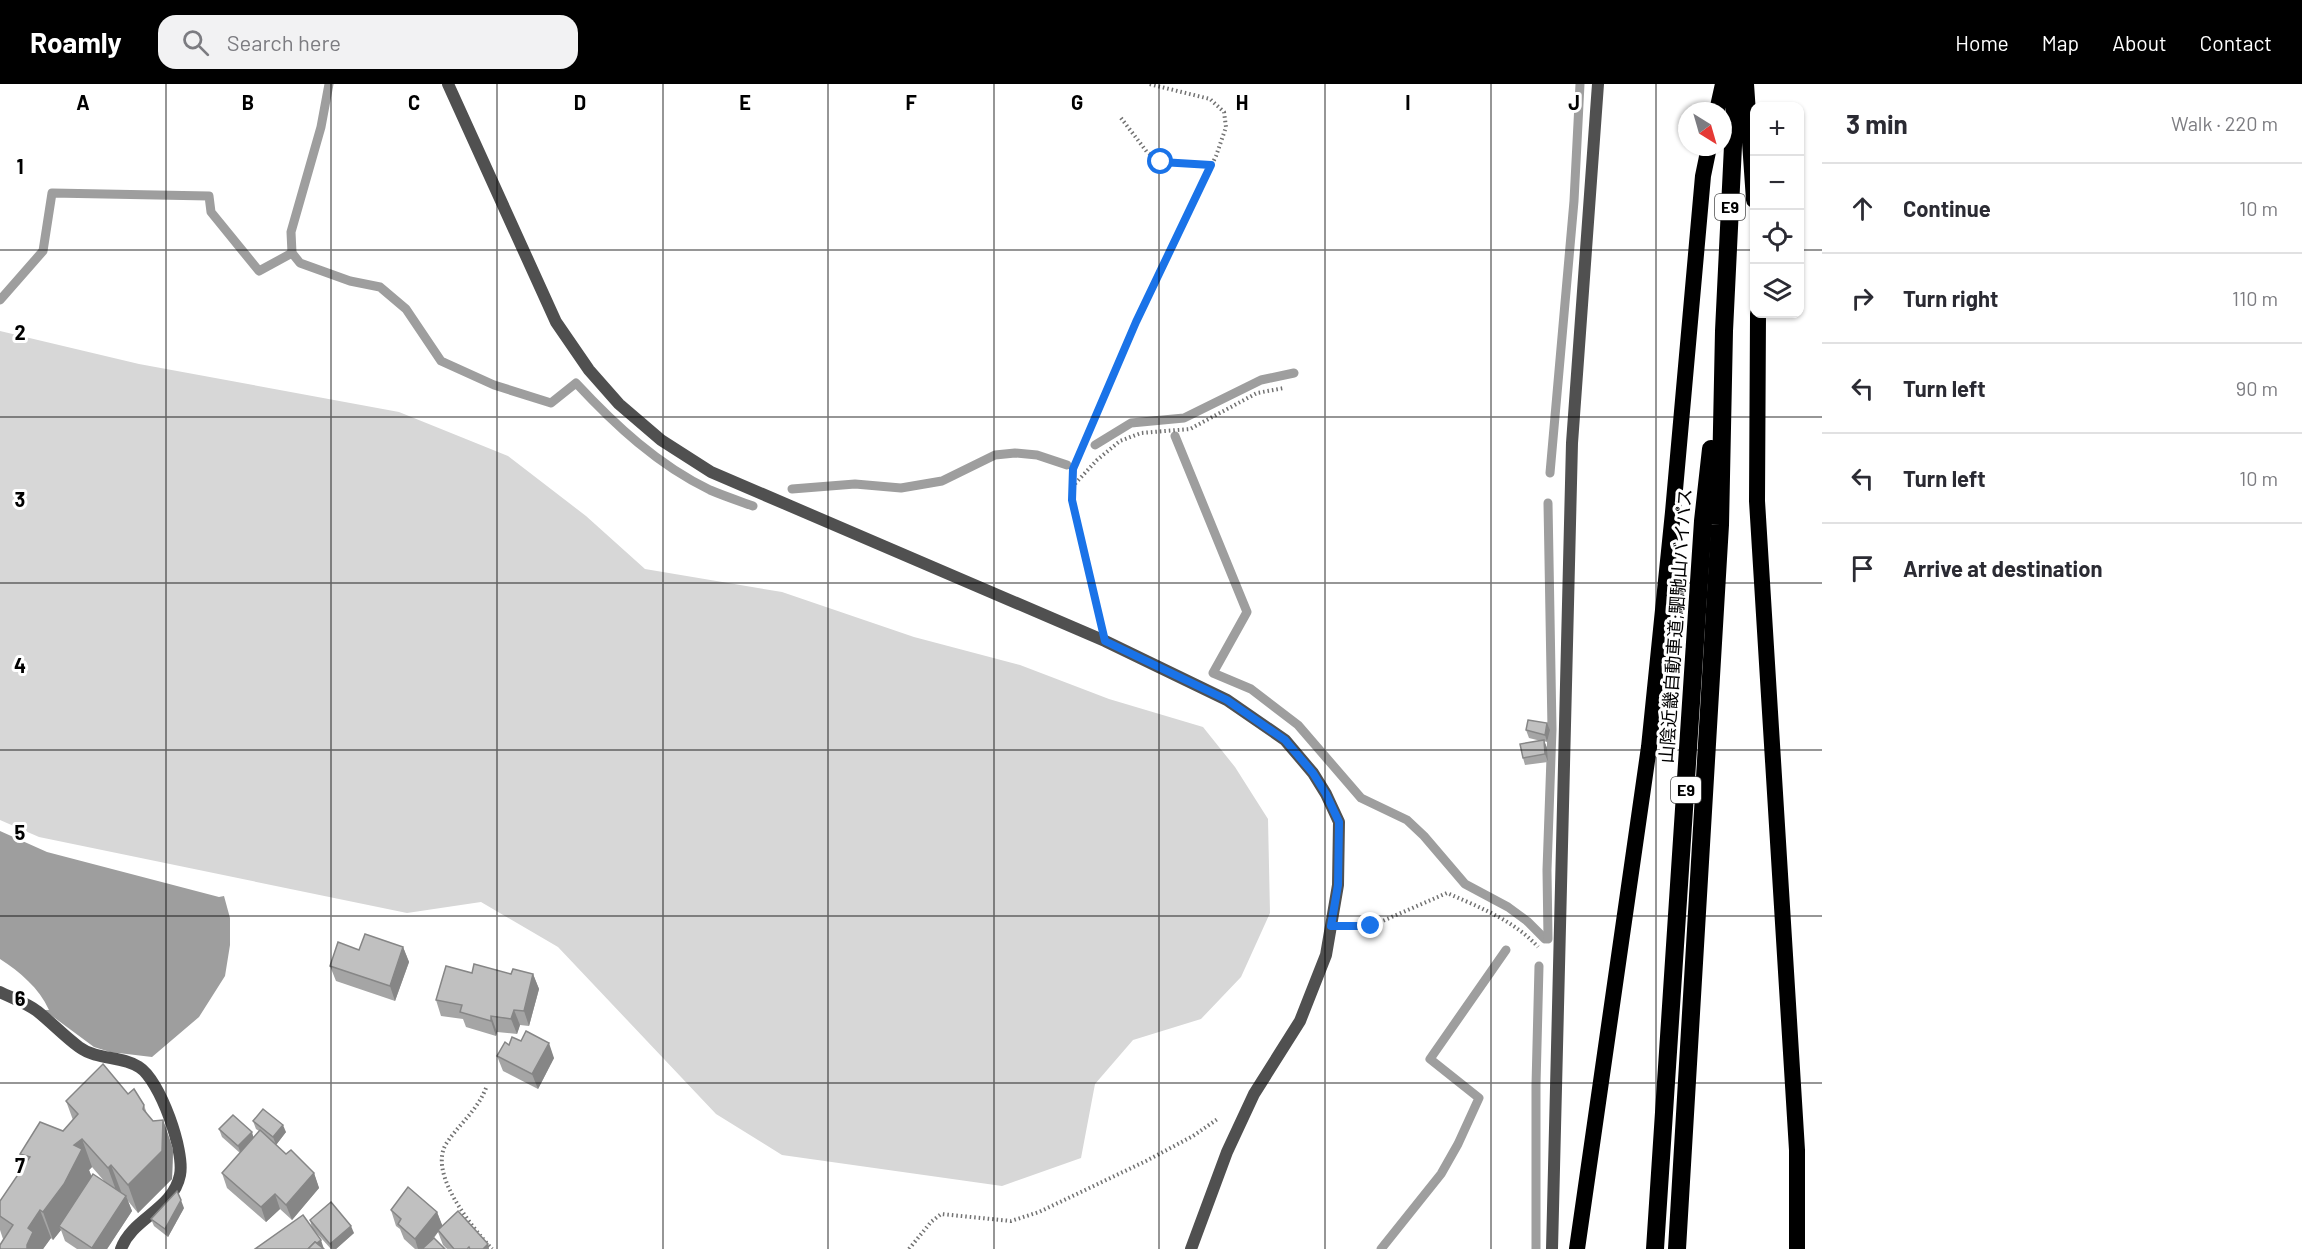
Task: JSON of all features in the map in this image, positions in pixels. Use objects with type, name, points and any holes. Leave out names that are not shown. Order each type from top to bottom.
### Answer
[{"type":"highway","points":[[1719,102],[1723,84]]},
{"type":"highway","name":"山陰近畿自動車道;駟馳山バイパス","points":[[1677,1249],[1720,525],[1724,331],[1736,84]]},
{"type":"highway","points":[[1746,84],[1752,156]]},
{"type":"highway","points":[[1577,1249],[1649,747],[1703,176],[1707,156]]},
{"type":"highway","points":[[1758,318],[1757,501],[1797,1150],[1797,1249]]},
{"type":"highway","name":"山陰近畿自動車道;駟馳山バイパス","points":[[1654,1249],[1703,522],[1724,331]]},
{"type":"street","points":[[448,84],[556,322],[589,370],[619,404],[661,440],[711,472],[1105,641],[1227,700],[1285,740],[1313,773],[1339,822],[1338,885],[1326,955],[1300,1021],[1254,1094],[1227,1152],[1191,1249]]},
{"type":"street","points":[[1552,1249],[1572,443],[1598,84]]},
{"type":"street","points":[[0,992],[35,1010],[80,1048],[100,1058],[128,1061],[141,1068],[162,1098],[180,1150],[180,1175],[174,1192],[158,1210],[134,1230],[121,1249]]},
{"type":"path","points":[[1105,641],[1072,500],[1073,469],[1136,322],[1211,165],[1226,127],[1224,112],[1210,99],[1149,84]]},
{"type":"path","points":[[1121,118],[1147,152],[1161,162],[1211,165]]},
{"type":"path","points":[[1072,487],[1097,460],[1120,441],[1141,433],[1190,429],[1257,393],[1284,388]]},
{"type":"path","points":[[1331,926],[1371,926],[1447,893],[1520,930],[1558,966]]},
{"type":"path","points":[[486,1088],[480,1103],[445,1146],[441,1162],[444,1177],[450,1189],[469,1220],[492,1249]]},
{"type":"path","points":[[909,1249],[931,1222],[941,1214],[1011,1221],[1039,1212],[1146,1161],[1193,1136],[1221,1117]]},
{"type":"shaded area","points":[[0,331],[139,364],[399,412],[508,456],[586,516],[645,569],[782,592],[914,637],[1020,665],[1109,699],[1203,727],[1235,767],[1268,819],[1270,913],[1241,977],[1201,1019],[1133,1040],[1095,1084],[1081,1158],[1002,1186],[782,1155],[716,1114],[558,947],[481,902],[407,913],[39,837],[0,820]]},
{"type":"shaded area","points":[[0,831],[47,852],[219,897],[224,896],[230,918],[230,945],[225,976],[199,1017],[152,1057],[110,1052],[94,1047],[44,1010],[49,1010],[34,988],[22,975],[0,959]]},
{"type":"building","points":[[1528,720],[1547,723],[1545,735],[1526,730]]},
{"type":"building","points":[[1544,740],[1545,754],[1523,758],[1520,744]]},
{"type":"building","points":[[365,934],[403,947],[390,986],[330,966],[338,942],[359,950]]},
{"type":"building","points":[[474,964],[511,974],[513,969],[533,974],[524,1011],[514,1010],[511,1019],[491,1016],[491,1021],[460,1012],[462,1005],[436,1000],[446,966],[472,973]]},
{"type":"building","points":[[526,1031],[549,1043],[532,1074],[497,1056],[505,1042],[509,1045],[512,1037],[521,1041]]},
{"type":"building","points":[[103,1064],[128,1094],[134,1089],[144,1105],[143,1109],[153,1121],[163,1120],[162,1151],[128,1185],[111,1165],[108,1168],[82,1139],[74,1145],[82,1149],[64,1184],[43,1212],[40,1210],[28,1228],[33,1232],[27,1249],[0,1249],[0,1245],[13,1225],[0,1216],[0,1201],[30,1157],[20,1154],[40,1122],[63,1131],[78,1114],[66,1101]]},
{"type":"building","points":[[263,1109],[283,1125],[273,1137],[253,1121]]},
{"type":"building","points":[[233,1115],[252,1132],[238,1146],[219,1129]]},
{"type":"building","points":[[260,1130],[286,1154],[291,1150],[314,1173],[286,1205],[275,1194],[261,1207],[222,1173]]},
{"type":"building","points":[[93,1174],[126,1196],[92,1248],[59,1226]]},
{"type":"building","points":[[408,1187],[437,1212],[415,1239],[398,1224],[401,1219],[391,1210]]},
{"type":"building","points":[[177,1191],[181,1200],[165,1229],[151,1219]]},
{"type":"building","points":[[331,1202],[351,1226],[330,1244],[310,1220]]},
{"type":"building","points":[[458,1211],[488,1244],[483,1249],[470,1249],[469,1247],[454,1249],[438,1230]]},
{"type":"building","points":[[303,1215],[321,1240],[317,1243],[315,1242],[308,1249],[255,1249]]},
{"type":"building","points":[[434,1238],[445,1249],[422,1249]]},
{"type":"building","points":[[315,1242],[324,1249],[308,1249]]},
{"type":"waterway","points":[[329,84],[321,127],[291,232],[292,253],[300,263],[350,281],[380,287],[406,309],[441,361],[494,385],[551,403],[576,383],[622,429],[673,469],[710,490],[753,506]]},
{"type":"waterway","points":[[1550,473],[1574,201],[1580,84]]},
{"type":"waterway","points":[[0,300],[43,251],[52,193],[209,196],[211,212],[259,271],[292,253]]},
{"type":"waterway","points":[[1095,445],[1131,423],[1184,418],[1261,380],[1294,373]]},
{"type":"waterway","points":[[1175,436],[1247,612],[1213,673],[1251,689],[1298,725],[1361,798],[1407,820],[1424,836],[1465,884],[1508,907],[1527,921],[1545,939]]},
{"type":"waterway","points":[[792,489],[855,484],[901,488],[942,481],[995,455],[1015,453],[1037,455],[1067,465]]},
{"type":"waterway","points":[[1548,503],[1552,729],[1547,870],[1548,939]]},
{"type":"waterway","points":[[1381,1249],[1441,1174],[1479,1098],[1430,1059],[1506,950]]},
{"type":"waterway","points":[[1536,1249],[1539,966]]},
{"type":"route","points":[[1161,162],[1211,165],[1136,322],[1073,469],[1072,500],[1105,641],[1227,700],[1285,740],[1313,773],[1339,822],[1338,885],[1331,926],[1371,926]]}]
